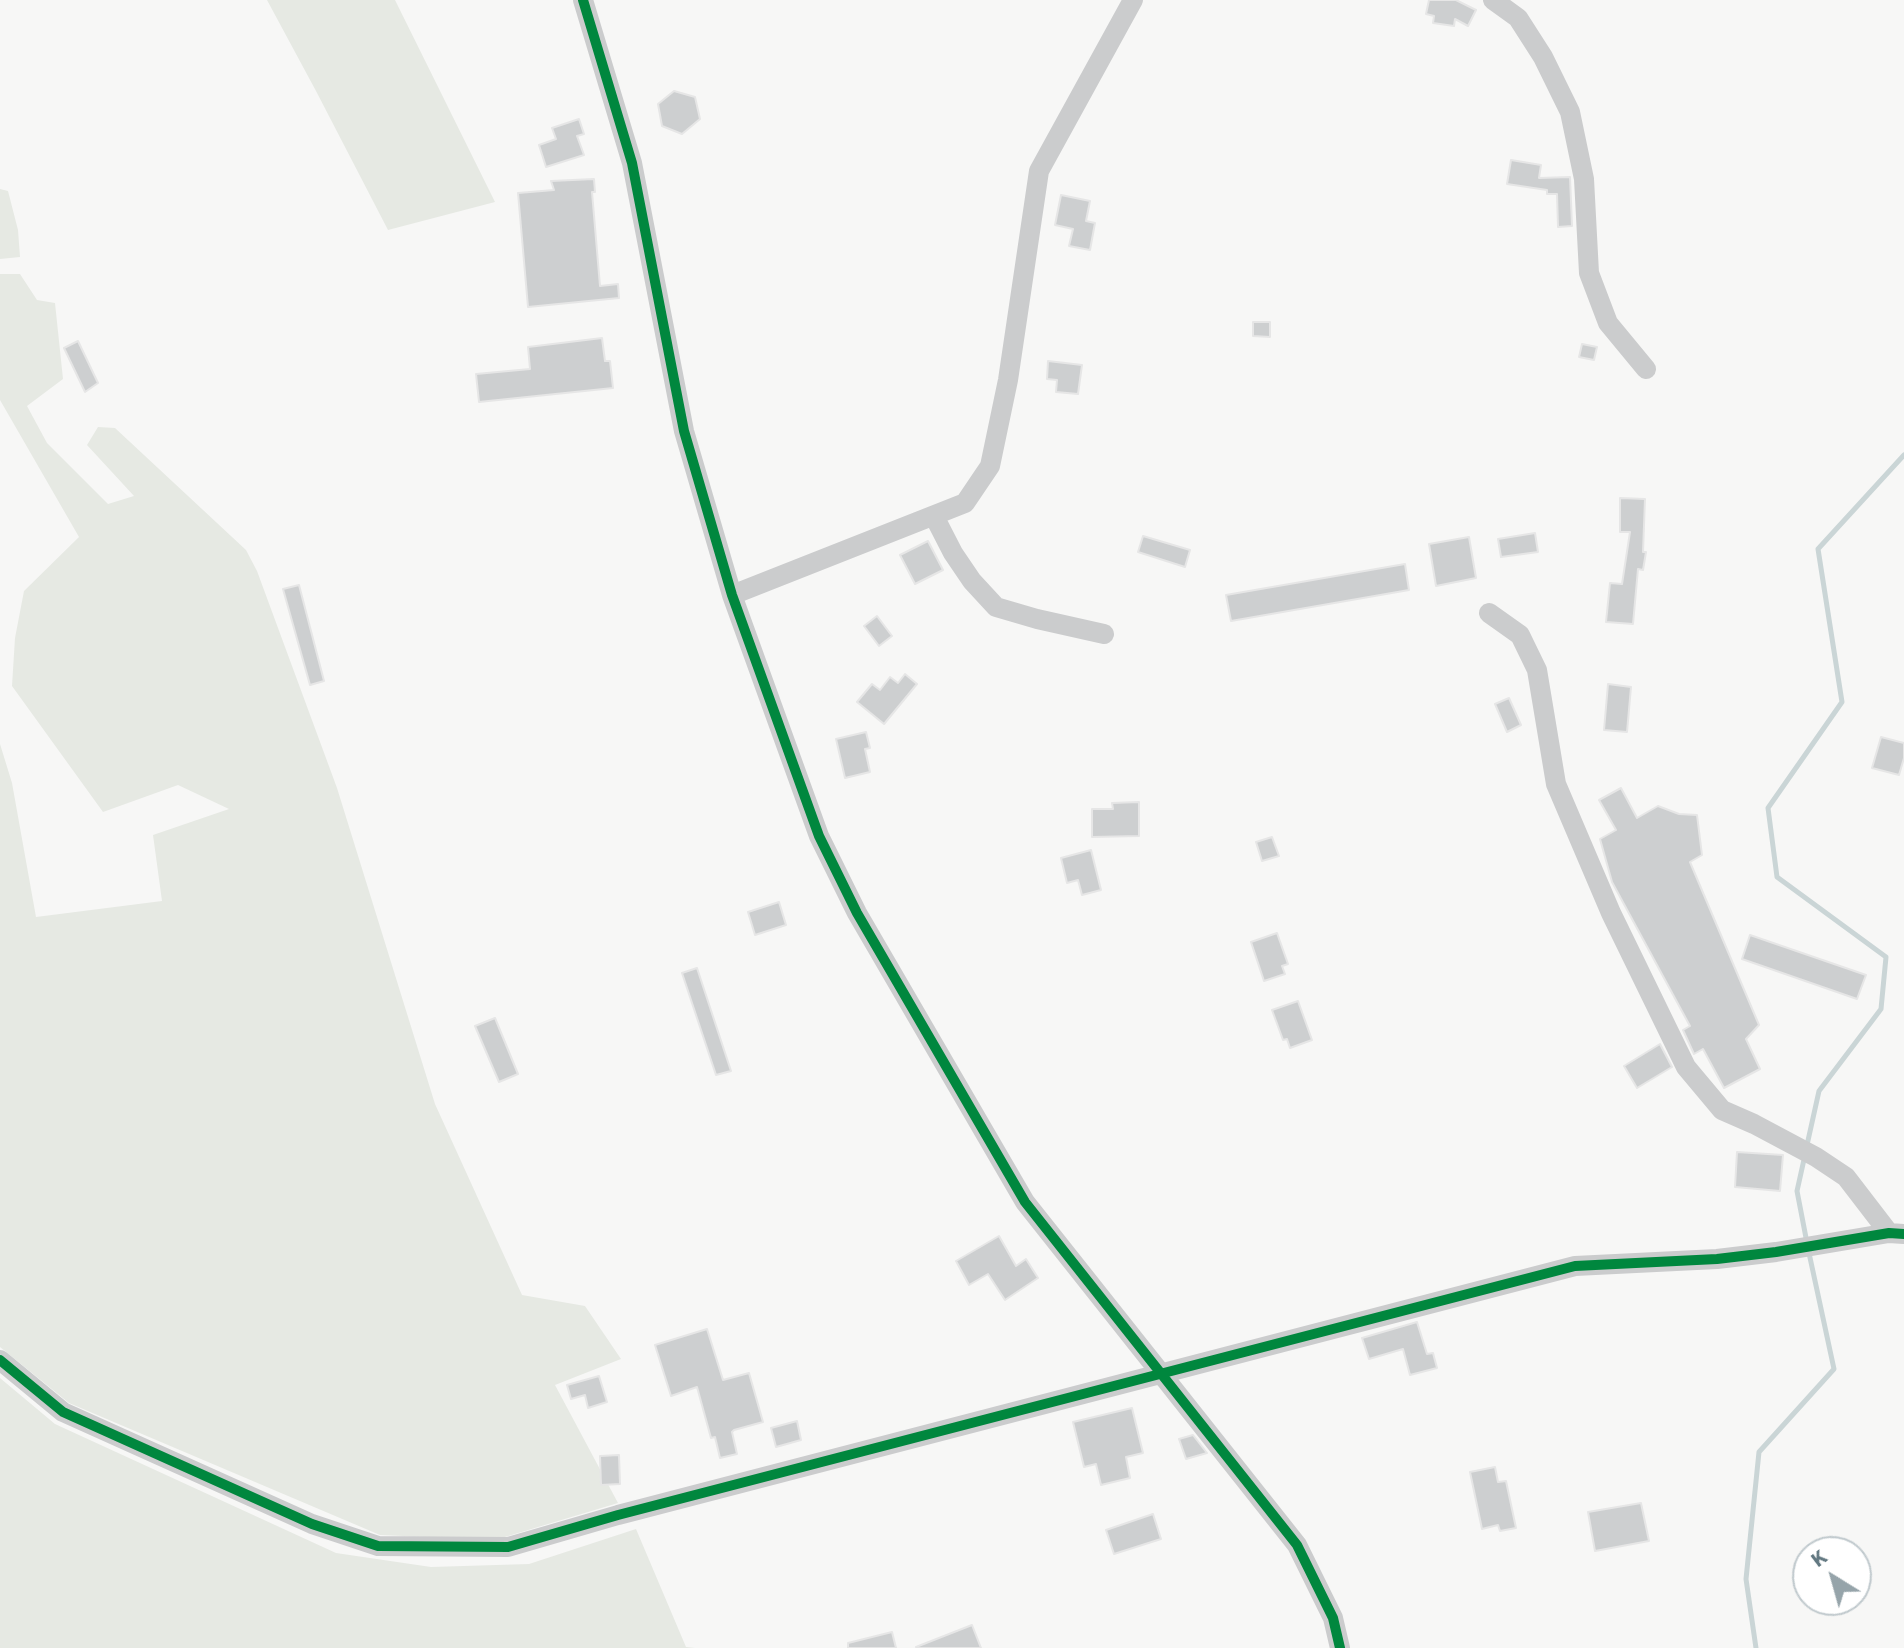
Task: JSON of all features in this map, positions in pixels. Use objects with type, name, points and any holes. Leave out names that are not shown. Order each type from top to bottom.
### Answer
[{"type":"street","points":[[583,0],[632,163],[684,431],[732,595],[819,836],[857,913],[1025,1202],[1297,1545],[1333,1618],[1340,1648]]},
{"type":"street","points":[[732,595],[965,503],[990,466],[1008,380],[1039,171],[1134,0]]},
{"type":"street","points":[[1493,0],[1518,18],[1543,57],[1570,112],[1584,179],[1589,273],[1608,323],[1646,369]]},
{"type":"street","points":[[934,516],[972,581],[996,607],[1104,634]]},
{"type":"street","points":[[1489,613],[1520,635],[1537,670],[1556,784],[1611,913],[1686,1067],[1722,1110],[1816,1157],[1846,1177],[1896,1234]]},
{"type":"street","points":[[0,1360],[63,1412],[312,1524],[378,1546],[508,1547],[618,1515],[1575,1266],[1717,1259],[1896,1234]]},
{"type":"shaded area","points":[[267,0],[395,0],[495,202],[388,230]]},
{"type":"shaded area","points":[[0,189],[8,191],[18,230],[20,257],[0,259]]},
{"type":"shaded area","points":[[0,274],[20,274],[37,300],[55,303],[63,379],[27,406],[47,443],[108,504],[134,496],[87,445],[98,427],[115,428],[246,550],[257,571],[337,788],[435,1104],[522,1295],[585,1306],[621,1359],[555,1385],[618,1503],[495,1540],[380,1535],[69,1403],[0,1347],[0,744],[12,783],[36,917],[162,901],[153,835],[229,809],[178,785],[103,812],[12,686],[15,638],[24,591],[79,537],[0,400]]},
{"type":"shaded area","points":[[0,1378],[55,1424],[336,1553],[431,1567],[529,1564],[636,1529],[686,1647],[695,1648],[0,1648]]},
{"type":"building","points":[[1429,0],[1456,0],[1476,10],[1468,26],[1455,19],[1454,26],[1433,23],[1434,16],[1426,14]]},
{"type":"building","points":[[674,91],[695,97],[700,119],[682,134],[662,126],[658,104]]},
{"type":"building","points":[[579,119],[584,134],[577,136],[584,155],[546,167],[539,145],[556,139],[552,128]]},
{"type":"building","points":[[1511,160],[1541,165],[1539,178],[1570,177],[1572,226],[1558,227],[1557,194],[1507,184]]},
{"type":"building","points":[[594,179],[595,192],[592,192],[600,286],[618,284],[619,298],[528,307],[518,193],[554,190],[551,181]]},
{"type":"building","points":[[1061,195],[1090,201],[1086,221],[1095,223],[1090,250],[1069,246],[1073,229],[1055,225]]},
{"type":"building","points":[[1253,322],[1270,322],[1270,337],[1253,336]]},
{"type":"building","points":[[602,338],[605,361],[610,361],[613,388],[479,402],[476,374],[530,369],[528,347]]},
{"type":"building","points":[[78,341],[98,383],[85,392],[64,348]]},
{"type":"building","points":[[1582,344],[1597,347],[1594,360],[1579,357]]},
{"type":"building","points":[[1048,361],[1082,365],[1078,394],[1056,392],[1057,380],[1047,379]]},
{"type":"building","points":[[1620,498],[1645,499],[1643,552],[1646,552],[1643,570],[1638,569],[1633,624],[1606,622],[1610,583],[1622,584],[1630,532],[1620,532]]},
{"type":"building","points":[[1535,533],[1538,552],[1501,557],[1498,539]]},
{"type":"building","points":[[1143,536],[1190,550],[1185,567],[1138,552]]},
{"type":"building","points":[[1469,537],[1476,578],[1436,586],[1429,544]]},
{"type":"building","points":[[928,541],[943,570],[915,584],[900,555]]},
{"type":"building","points":[[1405,564],[1409,590],[1231,621],[1226,595]]},
{"type":"building","points":[[299,585],[324,681],[310,685],[283,589]]},
{"type":"building","points":[[877,616],[892,636],[879,646],[864,626]]},
{"type":"building","points":[[905,674],[917,684],[884,724],[857,702],[872,684],[880,690],[890,677],[898,683]]},
{"type":"building","points":[[1608,684],[1631,687],[1627,732],[1604,730]]},
{"type":"building","points":[[1509,698],[1521,725],[1507,732],[1495,704]]},
{"type":"building","points":[[866,732],[870,748],[865,749],[870,772],[845,778],[836,739]]},
{"type":"building","points":[[1881,737],[1904,743],[1899,775],[1872,768]]},
{"type":"building","points":[[1621,788],[1637,818],[1658,806],[1679,814],[1697,815],[1702,855],[1690,862],[1759,1025],[1746,1039],[1760,1069],[1724,1088],[1703,1049],[1694,1054],[1683,1030],[1690,1026],[1612,882],[1600,839],[1616,830],[1599,800]]},
{"type":"building","points":[[1139,802],[1139,836],[1092,837],[1092,809],[1113,809],[1112,803]]},
{"type":"building","points":[[1272,837],[1279,856],[1262,861],[1256,842]]},
{"type":"building","points":[[1091,850],[1101,890],[1082,895],[1078,880],[1067,883],[1061,858]]},
{"type":"building","points":[[779,902],[786,925],[755,935],[748,912]]},
{"type":"building","points":[[1277,933],[1288,964],[1282,966],[1285,974],[1264,981],[1251,942]]},
{"type":"building","points":[[1750,935],[1866,975],[1857,999],[1742,959]]},
{"type":"building","points":[[697,968],[731,1071],[716,1075],[682,973]]},
{"type":"building","points":[[1298,1001],[1312,1040],[1290,1048],[1287,1039],[1283,1040],[1272,1010]]},
{"type":"building","points":[[495,1018],[518,1074],[499,1082],[475,1026]]},
{"type":"building","points":[[1660,1044],[1672,1067],[1637,1088],[1624,1066]]},
{"type":"building","points":[[1737,1152],[1783,1155],[1780,1191],[1735,1187]]},
{"type":"building","points":[[999,1236],[1016,1266],[1026,1259],[1038,1278],[1005,1300],[988,1274],[969,1285],[956,1261]]},
{"type":"building","points":[[1417,1322],[1427,1354],[1433,1353],[1437,1368],[1410,1375],[1403,1349],[1369,1359],[1362,1338]]},
{"type":"building","points":[[707,1329],[723,1380],[749,1373],[763,1422],[734,1430],[737,1454],[720,1458],[697,1387],[671,1396],[655,1345]]},
{"type":"building","points":[[599,1376],[607,1402],[588,1408],[585,1395],[571,1399],[567,1385]]},
{"type":"building","points":[[1132,1408],[1143,1453],[1126,1457],[1130,1478],[1101,1485],[1096,1464],[1084,1467],[1073,1422]]},
{"type":"building","points":[[797,1421],[801,1440],[776,1447],[771,1428]]},
{"type":"building","points":[[1193,1435],[1207,1453],[1186,1459],[1179,1439]]},
{"type":"building","points":[[619,1455],[620,1484],[601,1485],[600,1456]]},
{"type":"building","points":[[1495,1467],[1498,1482],[1506,1481],[1516,1528],[1500,1531],[1498,1525],[1482,1529],[1470,1472]]},
{"type":"building","points":[[1641,1503],[1649,1541],[1595,1551],[1588,1512]]},
{"type":"building","points":[[1153,1514],[1161,1539],[1114,1554],[1106,1530]]},
{"type":"building","points":[[972,1625],[981,1648],[916,1647]]},
{"type":"building","points":[[892,1632],[896,1648],[848,1648],[848,1643]]},
{"type":"waterway","points":[[1807,1145],[1819,1091],[1881,1009],[1886,957],[1777,877],[1768,808],[1842,702],[1818,549],[1904,455]]},
{"type":"waterway","points":[[1805,1155],[1797,1191],[1807,1243]]},
{"type":"waterway","points":[[1756,1648],[1746,1579],[1759,1452],[1834,1369],[1809,1253]]},
{"type":"cycle path","points":[[583,0],[632,163],[684,431],[732,595],[819,836],[857,913],[1025,1202],[1297,1545],[1333,1618],[1340,1648]]},
{"type":"cycle path","points":[[0,1360],[63,1412],[312,1524],[378,1546],[508,1547],[618,1515],[1575,1266],[1717,1259],[1889,1233],[1904,1234]]}]
